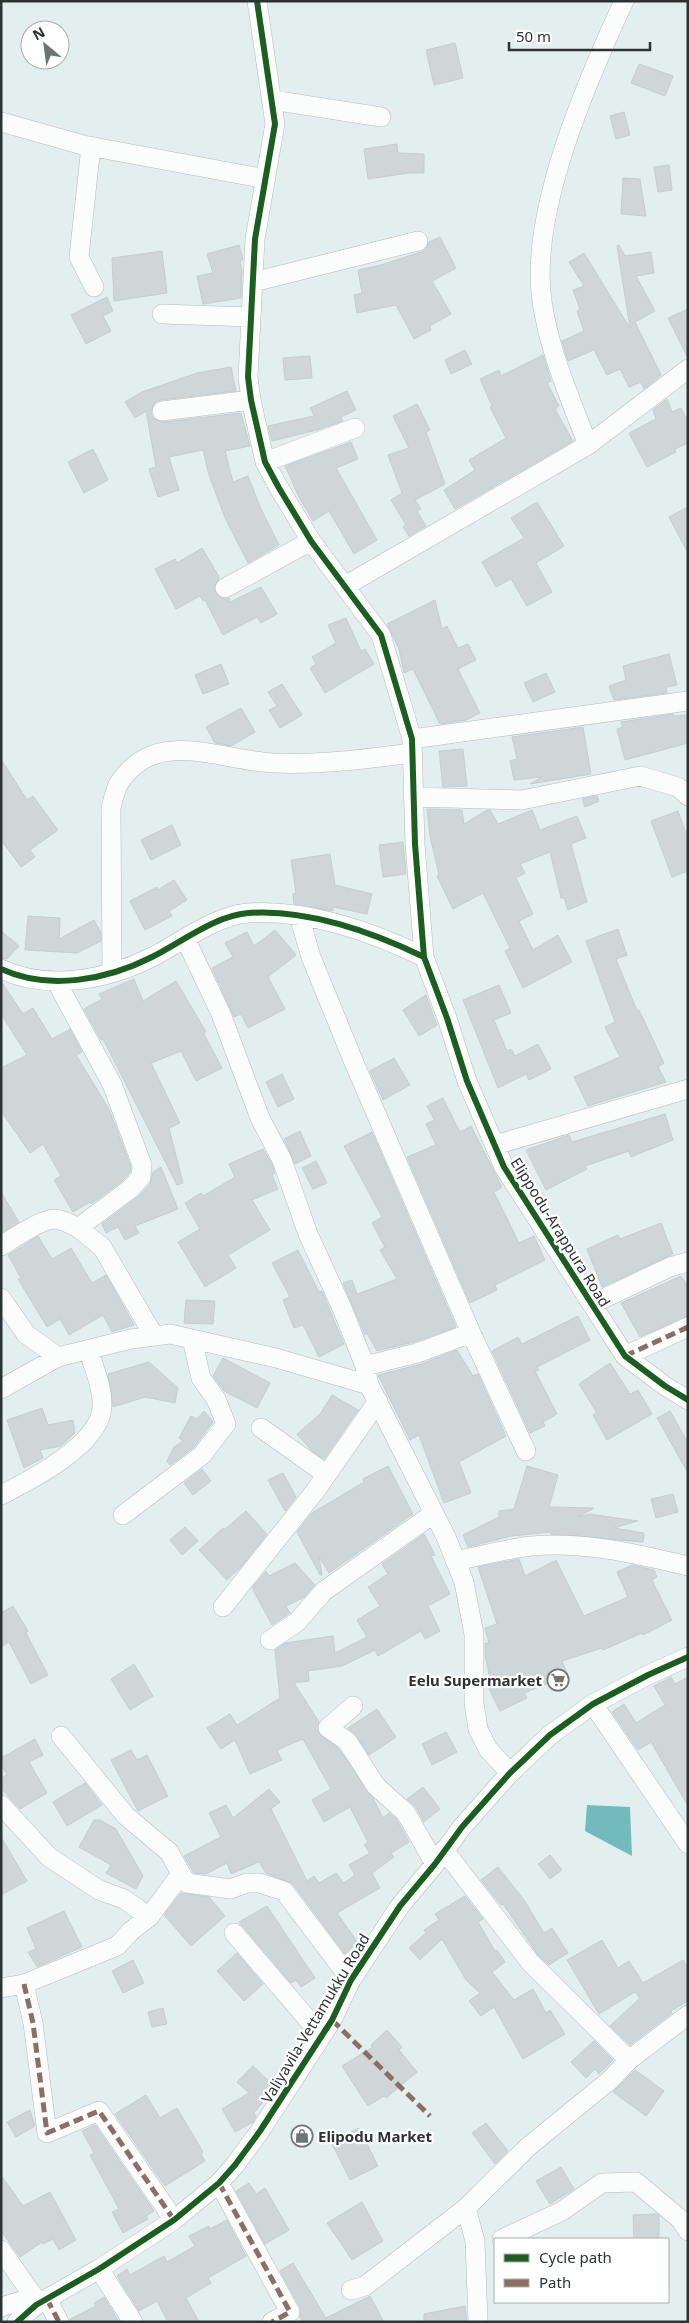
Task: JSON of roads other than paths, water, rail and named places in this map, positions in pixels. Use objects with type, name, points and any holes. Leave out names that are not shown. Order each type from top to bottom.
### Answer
[{"type":"street","name":"Elippodu-Arappura Road","points":[[257,1],[275,124],[255,239],[248,377],[251,400],[265,462],[311,541],[381,636],[412,746],[413,797],[424,957],[447,1018],[467,1081],[504,1167],[625,1356],[665,1386],[688,1400]]},
{"type":"street","points":[[588,445],[551,347],[542,299],[542,234],[569,135],[603,46],[624,1]]},
{"type":"street","points":[[272,100],[381,117]]},
{"type":"street","points":[[1,122],[91,146],[266,180]]},
{"type":"street","points":[[91,146],[79,257],[94,287]]},
{"type":"street","points":[[253,282],[418,241]]},
{"type":"street","points":[[162,314],[251,316]]},
{"type":"street","points":[[345,586],[588,445],[688,369]]},
{"type":"street","points":[[162,412],[251,400]]},
{"type":"street","points":[[265,462],[355,428]]},
{"type":"street","points":[[225,588],[311,541]]},
{"type":"street","points":[[112,972],[111,808],[118,784],[138,761],[165,750],[230,755],[273,763],[340,762],[412,746],[688,701]]},
{"type":"street","points":[[413,797],[522,800],[640,776],[678,787],[688,796]]},
{"type":"street","points":[[1,969],[32,979],[56,981],[83,979],[112,972],[150,958],[216,922],[247,913],[299,916],[356,929],[388,939],[424,957]]},
{"type":"street","points":[[299,916],[311,957],[352,1056],[472,1333],[526,1451]]},
{"type":"street","points":[[186,938],[221,1014],[260,1118],[282,1160],[308,1234],[325,1269],[365,1366],[374,1393],[456,1561],[464,1582],[474,1634],[474,1703],[478,1729],[488,1749],[510,1774]]},
{"type":"street","points":[[56,981],[112,1084],[142,1165],[141,1177],[130,1189],[78,1228]]},
{"type":"street","points":[[495,1145],[688,1088]]},
{"type":"street","points":[[1,1246],[24,1231],[53,1219],[65,1221],[78,1228],[102,1247],[154,1336]]},
{"type":"street","points":[[592,1304],[670,1267],[688,1262]]},
{"type":"street","points":[[1,1298],[26,1334],[58,1357]]},
{"type":"street","points":[[625,1356],[688,1327]]},
{"type":"street","points":[[365,1366],[416,1353],[472,1333]]},
{"type":"street","points":[[1,1389],[58,1357],[89,1351],[131,1339],[170,1334],[276,1358],[374,1393]]},
{"type":"street","points":[[123,1514],[202,1455],[226,1424],[216,1399],[200,1378],[192,1339]]},
{"type":"street","points":[[1,1495],[44,1474],[68,1456],[84,1439],[99,1418],[102,1407],[100,1390],[89,1351]]},
{"type":"street","points":[[223,1607],[316,1490],[374,1393]]},
{"type":"street","points":[[261,1428],[326,1474]]},
{"type":"street","points":[[270,1640],[297,1622],[324,1591],[433,1514]]},
{"type":"street","points":[[456,1561],[531,1546],[573,1545],[617,1550],[688,1566]]},
{"type":"street","name":"Valiyavila-Vettamukku Road","points":[[17,2322],[39,2300],[100,2269],[174,2220],[219,2182],[260,2132],[342,2003],[351,1980],[400,1906],[462,1827],[510,1774],[550,1734],[593,1704],[648,1675],[688,1657]]},
{"type":"street","points":[[593,1704],[688,1844]]},
{"type":"street","points":[[353,1706],[328,1728],[347,1741],[376,1786],[406,1813],[440,1857],[530,1962],[629,2060]]},
{"type":"street","points":[[61,1736],[126,1816],[169,1852],[187,1884],[230,1889],[247,1883],[259,1883],[284,1891],[351,1980]]},
{"type":"street","points":[[1,1805],[49,1857],[99,1890],[124,1899],[149,1917]]},
{"type":"street","points":[[1,1988],[24,1984],[117,1946],[131,1931],[149,1917],[181,1874]]},
{"type":"street","points":[[234,1934],[322,2036]]},
{"type":"street","points":[[24,1984],[32,2023],[47,2133],[99,2111],[174,2220]]},
{"type":"street","points":[[351,2290],[366,2286],[466,2208],[529,2146],[610,2080],[629,2060],[688,2014]]},
{"type":"street","points":[[219,2182],[290,2312],[272,2322]]},
{"type":"street","points":[[504,2238],[562,2212],[602,2183],[636,2182],[680,2219],[688,2231]]},
{"type":"street","points":[[466,2208],[476,2248],[478,2322]]},
{"type":"street","points":[[476,2248],[494,2242]]},
{"type":"street","points":[[1,2250],[39,2300],[59,2322]]},
{"type":"street","points":[[100,2269],[133,2322]]},
{"type":"street","points":[[1,2307],[39,2300]]},
{"type":"water","points":[[587,1805],[630,1807],[632,1856],[585,1831]]},
{"type":"place","name":"Eelu Supermarket","points":[[558,1680]]},
{"type":"place","name":"Elipodu Market","points":[[302,2136]]}]
